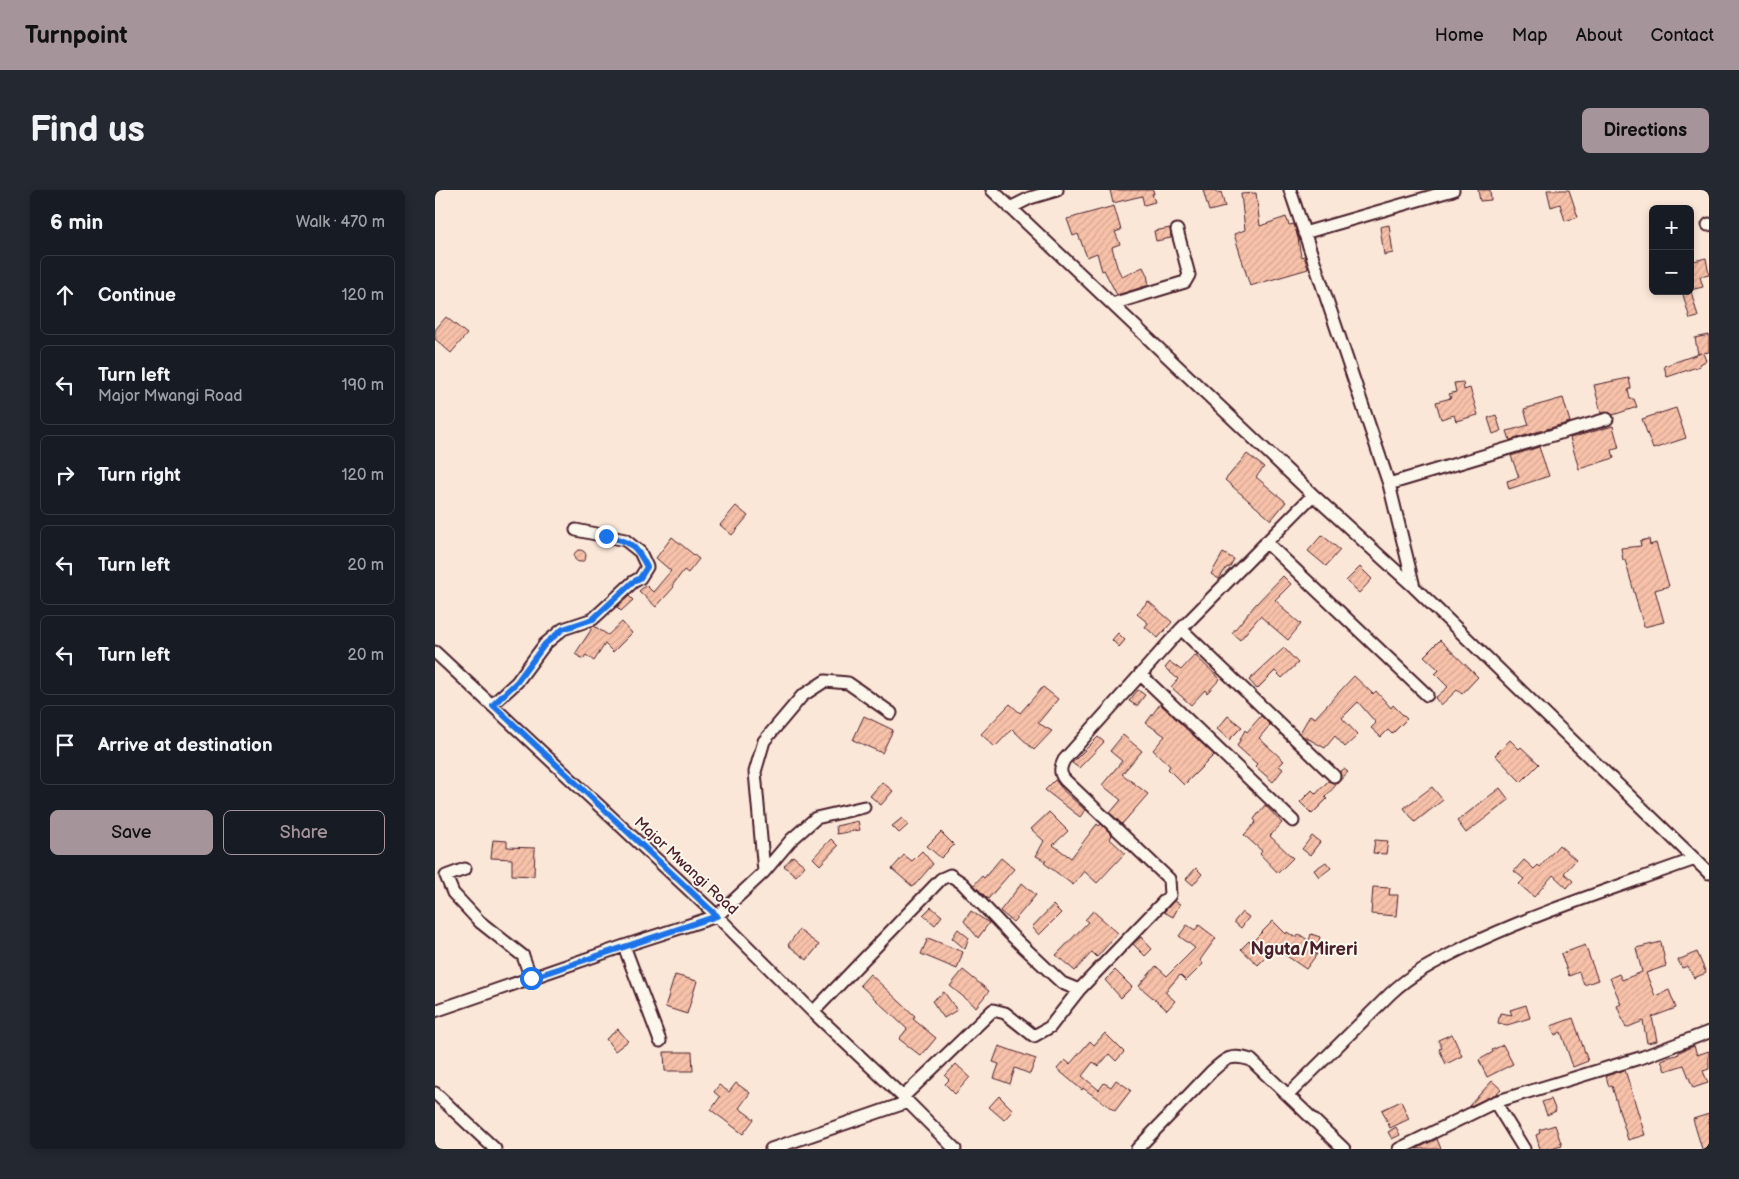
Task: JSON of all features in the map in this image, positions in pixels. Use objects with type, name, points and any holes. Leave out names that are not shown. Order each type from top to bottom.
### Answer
[{"type":"street","points":[[992,190],[1313,495],[1414,587],[1709,873]]},
{"type":"street","points":[[1010,208],[1030,198],[1057,190]]},
{"type":"street","points":[[1291,190],[1389,484],[1414,587]]},
{"type":"street","points":[[1304,233],[1453,190]]},
{"type":"street","points":[[1112,304],[1185,282],[1189,275],[1177,230]]},
{"type":"street","points":[[1389,484],[1607,419]]},
{"type":"street","points":[[771,1149],[905,1099],[993,1010],[1005,1013],[1034,1036],[1050,1026],[1079,990],[1170,895],[1169,879],[1061,775],[1060,768],[1064,760],[1181,629],[1313,495]]},
{"type":"street","points":[[493,705],[517,682],[545,644],[563,629],[593,619],[633,582],[640,578],[647,567],[640,552],[625,540],[575,530]]},
{"type":"street","points":[[1266,542],[1427,695]]},
{"type":"street","points":[[1181,629],[1334,776]]},
{"type":"street","name":"Major Mwangi Road","points":[[435,652],[717,916],[955,1149]]},
{"type":"street","points":[[1140,674],[1293,821]]},
{"type":"street","points":[[764,872],[755,772],[764,741],[802,696],[825,681],[849,683],[891,713]]},
{"type":"street","points":[[435,1011],[717,916],[764,872],[791,840],[816,818],[864,808]]},
{"type":"street","points":[[1288,1095],[1403,981],[1422,969],[1505,928],[1695,859]]},
{"type":"street","points":[[465,869],[446,876],[453,893],[481,922],[523,956],[531,978]]},
{"type":"street","points":[[813,1012],[941,880],[950,875],[962,883],[1012,936],[1061,983],[1079,990]]},
{"type":"street","points":[[624,946],[660,1041]]},
{"type":"street","points":[[1399,1149],[1495,1102],[1643,1057],[1709,1032]]},
{"type":"street","points":[[1137,1149],[1210,1073],[1231,1056],[1240,1056],[1251,1060],[1344,1149]]},
{"type":"street","points":[[435,1093],[495,1149]]},
{"type":"street","points":[[1495,1102],[1524,1149]]},
{"type":"building","points":[[1110,190],[1153,190],[1154,194],[1152,194],[1155,202],[1144,205],[1142,196],[1113,203]]},
{"type":"building","points":[[1203,190],[1216,190],[1216,193],[1221,192],[1225,207],[1209,211]]},
{"type":"building","points":[[1478,190],[1490,190],[1491,200],[1480,201]]},
{"type":"building","points":[[1547,190],[1569,190],[1578,217],[1565,221],[1560,204],[1551,207]]},
{"type":"building","points":[[1256,193],[1260,226],[1286,217],[1289,225],[1294,224],[1301,257],[1304,256],[1308,269],[1250,286],[1234,234],[1245,230],[1241,194]]},
{"type":"building","points":[[1114,206],[1121,230],[1115,232],[1120,244],[1112,247],[1117,267],[1122,277],[1143,267],[1149,285],[1117,295],[1104,270],[1102,271],[1097,253],[1087,257],[1078,234],[1073,236],[1067,219]]},
{"type":"building","points":[[1389,225],[1393,253],[1384,255],[1380,227]]},
{"type":"building","points":[[1170,228],[1171,238],[1156,241],[1154,231]]},
{"type":"building","points":[[1706,258],[1709,275],[1700,277],[1703,287],[1694,289],[1694,261]]},
{"type":"building","points":[[1683,295],[1692,295],[1698,317],[1690,319]]},
{"type":"building","points":[[446,317],[467,334],[451,353],[435,339],[435,330]]},
{"type":"building","points":[[1709,335],[1709,352],[1703,353],[1706,361],[1699,364],[1700,366],[1667,377],[1664,366],[1701,353],[1698,354],[1695,338]]},
{"type":"building","points":[[1629,378],[1631,388],[1628,390],[1630,399],[1634,399],[1637,407],[1613,415],[1608,412],[1601,413],[1594,385]]},
{"type":"building","points":[[1463,382],[1464,390],[1470,388],[1478,415],[1456,421],[1454,415],[1441,419],[1436,402],[1451,398],[1449,394],[1456,392],[1454,383]]},
{"type":"building","points":[[1563,398],[1570,422],[1510,440],[1507,431],[1529,425],[1524,409]]},
{"type":"building","points":[[1676,408],[1686,438],[1653,449],[1642,419]]},
{"type":"building","points":[[1496,415],[1501,431],[1493,434],[1488,418]]},
{"type":"building","points":[[1613,426],[1619,448],[1612,450],[1614,458],[1579,469],[1570,438]]},
{"type":"building","points":[[1539,447],[1549,476],[1509,489],[1507,481],[1519,477],[1511,456]]},
{"type":"building","points":[[1247,454],[1264,467],[1256,477],[1286,502],[1271,520],[1225,480]]},
{"type":"building","points":[[736,506],[748,516],[732,535],[720,525]]},
{"type":"building","points":[[1322,535],[1340,550],[1326,566],[1308,551]]},
{"type":"building","points":[[672,537],[699,559],[688,573],[684,570],[672,586],[674,587],[656,607],[639,591],[646,585],[653,592],[671,571],[656,558]]},
{"type":"building","points":[[1649,539],[1650,545],[1656,543],[1669,586],[1655,590],[1664,622],[1644,627],[1621,548],[1641,546],[1640,541]]},
{"type":"building","points":[[582,550],[585,551],[585,561],[578,562],[575,561],[574,554],[575,551]]},
{"type":"building","points":[[1223,553],[1234,559],[1219,579],[1211,574]]},
{"type":"building","points":[[1360,567],[1372,579],[1359,593],[1346,581]]},
{"type":"building","points":[[1283,576],[1291,584],[1275,600],[1301,624],[1288,640],[1260,616],[1240,640],[1232,633],[1255,605]]},
{"type":"building","points":[[629,596],[633,600],[621,611],[617,607]]},
{"type":"building","points":[[1148,601],[1172,622],[1158,638],[1145,627],[1148,623],[1137,614]]},
{"type":"building","points":[[622,622],[632,633],[613,652],[605,644],[594,661],[586,655],[583,659],[575,654],[591,628],[594,626],[608,635]]},
{"type":"building","points":[[1118,633],[1125,640],[1119,647],[1112,640]]},
{"type":"building","points":[[1440,640],[1478,677],[1462,694],[1457,690],[1441,705],[1435,698],[1448,687],[1435,674],[1439,670],[1424,656]]},
{"type":"building","points":[[1284,648],[1298,663],[1282,678],[1275,671],[1257,689],[1249,680]]},
{"type":"building","points":[[1195,655],[1220,679],[1207,693],[1205,690],[1191,705],[1171,687],[1178,679],[1165,668],[1170,662],[1181,670]]},
{"type":"building","points":[[1354,676],[1373,694],[1376,691],[1391,708],[1393,705],[1407,719],[1392,734],[1388,730],[1381,737],[1371,728],[1376,723],[1358,702],[1342,718],[1358,735],[1345,747],[1335,736],[1325,748],[1303,736],[1300,733],[1310,715],[1315,718]]},
{"type":"building","points":[[1043,687],[1058,699],[1038,723],[1052,731],[1034,750],[1012,729],[995,747],[981,734],[1010,704],[1020,713]]},
{"type":"building","points":[[1138,690],[1145,695],[1137,706],[1129,701]]},
{"type":"building","points":[[1160,704],[1214,755],[1184,785],[1168,769],[1170,766],[1153,750],[1165,736],[1146,723]]},
{"type":"building","points":[[864,716],[893,730],[882,753],[853,740]]},
{"type":"building","points":[[1228,716],[1242,727],[1229,740],[1217,729]]},
{"type":"building","points":[[1261,716],[1270,725],[1259,738],[1284,761],[1279,766],[1283,769],[1273,782],[1237,746],[1245,730],[1247,732]]},
{"type":"building","points":[[1123,735],[1142,751],[1122,774],[1148,794],[1122,824],[1110,813],[1121,800],[1102,785],[1122,761],[1110,751]]},
{"type":"building","points":[[1098,737],[1104,742],[1079,768],[1072,763]]},
{"type":"building","points":[[1510,740],[1519,749],[1521,747],[1539,764],[1521,782],[1495,755]]},
{"type":"building","points":[[1344,769],[1348,772],[1339,782],[1340,772]]},
{"type":"building","points":[[1055,780],[1085,810],[1080,817],[1045,790]]},
{"type":"building","points":[[1328,781],[1333,783],[1339,782],[1325,797],[1327,799],[1312,814],[1300,802],[1312,790],[1316,794]]},
{"type":"building","points":[[882,782],[893,791],[881,805],[870,796]]},
{"type":"building","points":[[1432,787],[1443,800],[1415,822],[1404,808]]},
{"type":"building","points":[[1500,788],[1509,800],[1466,833],[1457,821]]},
{"type":"building","points":[[1265,805],[1282,823],[1270,836],[1293,858],[1278,873],[1260,854],[1262,851],[1244,835],[1256,822],[1254,819]]},
{"type":"building","points":[[1049,812],[1068,831],[1053,845],[1071,858],[1097,824],[1099,826],[1101,824],[1112,835],[1110,839],[1125,853],[1097,883],[1084,871],[1073,885],[1044,863],[1046,861],[1036,856],[1044,841],[1031,829]]},
{"type":"building","points":[[902,818],[908,825],[899,833],[892,826]]},
{"type":"building","points":[[858,821],[860,830],[837,834],[836,826]]},
{"type":"building","points":[[941,832],[954,845],[941,858],[927,846]]},
{"type":"building","points":[[1312,836],[1320,842],[1310,855],[1302,849]]},
{"type":"building","points":[[831,839],[838,846],[820,865],[813,858]]},
{"type":"building","points":[[493,840],[507,841],[507,847],[535,848],[534,876],[512,875],[512,859],[491,858]]},
{"type":"building","points":[[1375,840],[1388,841],[1386,854],[1373,853]]},
{"type":"building","points":[[1559,845],[1576,860],[1564,873],[1573,881],[1567,888],[1553,875],[1534,897],[1519,884],[1524,879],[1514,871],[1524,860],[1534,869],[1538,865],[1540,867]]},
{"type":"building","points":[[922,851],[933,864],[913,887],[892,869],[904,855],[912,861]]},
{"type":"building","points":[[793,856],[805,866],[796,876],[784,866]]},
{"type":"building","points":[[1001,858],[1014,869],[988,899],[974,885],[982,876],[984,878]]},
{"type":"building","points":[[1326,862],[1331,868],[1319,877],[1314,870]]},
{"type":"building","points":[[1196,868],[1202,874],[1193,885],[1186,879]]},
{"type":"building","points":[[1022,883],[1036,895],[1013,922],[1000,911]]},
{"type":"building","points":[[1373,887],[1390,888],[1389,895],[1398,895],[1396,916],[1371,914]]},
{"type":"building","points":[[1174,901],[1180,904],[1173,917],[1164,912]]},
{"type":"building","points":[[1053,905],[1061,913],[1039,935],[1032,927]]},
{"type":"building","points":[[931,907],[942,916],[935,925],[923,915]]},
{"type":"building","points":[[971,911],[989,923],[978,938],[964,921]]},
{"type":"building","points":[[1093,911],[1118,933],[1097,957],[1092,952],[1075,971],[1056,955],[1088,922],[1085,920]]},
{"type":"building","points":[[1242,912],[1249,917],[1241,928],[1234,922]]},
{"type":"building","points":[[1273,921],[1286,934],[1287,932],[1296,938],[1299,934],[1309,941],[1311,934],[1320,937],[1315,953],[1317,954],[1306,969],[1275,948],[1258,965],[1241,949],[1249,941],[1251,943]]},
{"type":"building","points":[[1187,925],[1195,930],[1199,925],[1216,938],[1200,960],[1203,964],[1186,981],[1180,975],[1165,992],[1175,1001],[1167,1010],[1139,986],[1156,966],[1167,976],[1195,948],[1179,936]]},
{"type":"building","points":[[958,929],[969,938],[965,949],[952,938]]},
{"type":"building","points":[[799,930],[819,945],[807,960],[788,945]]},
{"type":"building","points":[[1141,937],[1152,949],[1145,956],[1133,944]]},
{"type":"building","points":[[928,938],[963,952],[957,969],[921,954]]},
{"type":"building","points":[[1661,942],[1666,966],[1646,973],[1655,996],[1669,990],[1676,1008],[1652,1017],[1657,1041],[1647,1043],[1643,1021],[1626,1028],[1617,1006],[1621,1004],[1610,978],[1619,974],[1622,980],[1642,972],[1636,948]]},
{"type":"building","points":[[1585,945],[1598,980],[1584,985],[1579,972],[1569,976],[1561,954]]},
{"type":"building","points":[[1697,952],[1706,973],[1694,978],[1688,966],[1682,968],[1678,960]]},
{"type":"building","points":[[963,970],[989,991],[976,1007],[950,986]]},
{"type":"building","points":[[1115,970],[1132,987],[1121,998],[1105,980]]},
{"type":"building","points":[[870,974],[915,1016],[913,1019],[936,1038],[921,1056],[899,1039],[907,1029],[860,985]]},
{"type":"building","points":[[675,975],[697,981],[687,1014],[665,1007]]},
{"type":"building","points":[[944,992],[957,1010],[944,1018],[932,1001]]},
{"type":"building","points":[[1526,1005],[1530,1018],[1507,1025],[1498,1023],[1500,1013],[1512,1015],[1510,1010]]},
{"type":"building","points":[[1573,1018],[1588,1061],[1573,1067],[1561,1032],[1555,1035],[1551,1026]]},
{"type":"building","points":[[618,1029],[628,1041],[615,1051],[606,1039]]},
{"type":"building","points":[[1105,1033],[1124,1052],[1116,1061],[1109,1054],[1099,1066],[1093,1062],[1082,1076],[1099,1090],[1104,1083],[1111,1087],[1116,1080],[1131,1090],[1115,1111],[1083,1088],[1082,1090],[1057,1069],[1065,1060],[1070,1064],[1090,1041],[1094,1045]]},
{"type":"building","points":[[1452,1034],[1462,1056],[1446,1064],[1439,1049],[1442,1048],[1438,1040]]},
{"type":"building","points":[[1503,1045],[1513,1064],[1487,1077],[1479,1060],[1493,1052],[1492,1050]]},
{"type":"building","points":[[999,1046],[1036,1059],[1030,1074],[1015,1068],[1010,1084],[994,1078],[999,1064],[993,1062]]},
{"type":"building","points":[[1694,1046],[1697,1055],[1709,1051],[1709,1069],[1703,1071],[1708,1083],[1693,1088],[1684,1065],[1665,1071],[1661,1060],[1679,1054],[1679,1052]]},
{"type":"building","points":[[664,1052],[692,1052],[693,1071],[665,1071]]},
{"type":"building","points":[[956,1064],[970,1077],[955,1094],[945,1084],[949,1080],[945,1076]]},
{"type":"building","points":[[1625,1070],[1645,1135],[1628,1140],[1612,1086],[1609,1087],[1606,1076]]},
{"type":"building","points":[[1492,1081],[1501,1089],[1496,1094],[1468,1107]]},
{"type":"building","points":[[736,1083],[750,1093],[739,1108],[754,1119],[743,1134],[711,1110],[720,1097],[714,1092],[719,1085],[729,1092]]},
{"type":"building","points":[[999,1096],[1013,1110],[1004,1120],[989,1107]]},
{"type":"building","points":[[1551,1099],[1556,1111],[1547,1115],[1542,1102]]},
{"type":"building","points":[[1401,1101],[1409,1119],[1390,1128],[1382,1110]]},
{"type":"building","points":[[1709,1114],[1709,1149],[1702,1149],[1693,1119]]},
{"type":"building","points":[[1555,1125],[1562,1146],[1540,1149],[1536,1135],[1540,1133],[1539,1130]]},
{"type":"building","points":[[1396,1127],[1400,1135],[1392,1139],[1388,1132]]},
{"type":"building","points":[[1437,1139],[1441,1149],[1416,1149]]},
{"type":"district","name":"Nguta/Mireri","points":[[1304,949]]},
{"type":"route","points":[[531,978],[717,916],[493,705],[517,682],[545,644],[563,629],[593,619],[633,582],[640,578],[647,567],[640,552],[625,540],[606,536]]}]
